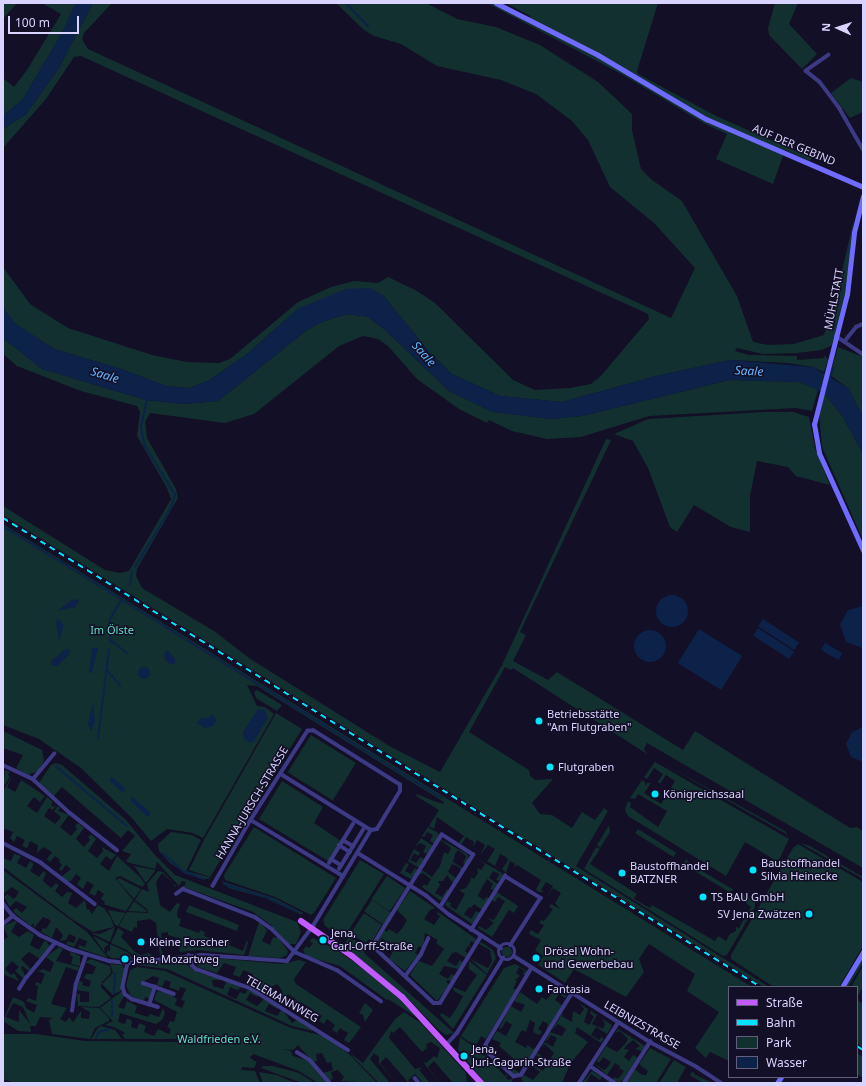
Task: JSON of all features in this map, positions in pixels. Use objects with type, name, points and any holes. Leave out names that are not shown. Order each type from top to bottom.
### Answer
[{"type":"main road","points":[[300,921],[312,928],[402,996],[447,1044],[478,1082]]},
{"type":"street","name":"AUF DER GEBIND","points":[[496,3],[598,55],[716,124],[863,187]]},
{"type":"street","points":[[829,54],[806,71],[820,82],[836,103],[863,149]]},
{"type":"street","name":"MÜHLSTATT","points":[[863,196],[854,233],[847,294],[814,424],[817,448],[863,550]]},
{"type":"street","points":[[844,342],[856,328],[863,324]]},
{"type":"street","points":[[836,336],[863,354]]},
{"type":"street","name":"HANNA-JURSCH-STRASSE","points":[[213,886],[251,820],[308,731],[314,732],[400,785],[401,788],[377,829],[371,830]]},
{"type":"street","points":[[33,779],[54,754]]},
{"type":"street","points":[[3,765],[33,779],[70,813],[117,850]]},
{"type":"street","points":[[3,903],[13,916],[55,943],[86,955],[109,961],[128,963],[189,955],[287,961],[312,928],[371,830],[281,774]]},
{"type":"street","points":[[251,820],[343,876]]},
{"type":"street","points":[[353,824],[330,861],[340,867],[363,830]]},
{"type":"street","points":[[440,906],[473,855],[442,835],[373,946],[437,1005],[481,936]]},
{"type":"street","points":[[343,840],[353,846]]},
{"type":"street","points":[[3,843],[40,862],[95,904]]},
{"type":"street","points":[[339,845],[350,853]]},
{"type":"street","points":[[358,853],[410,885],[472,930],[501,948],[503,958],[457,1033],[447,1044]]},
{"type":"street","points":[[472,930],[505,876],[541,898],[511,945]]},
{"type":"street","points":[[176,894],[183,889],[255,917],[272,929],[295,952],[337,970],[381,1001]]},
{"type":"street","points":[[3,924],[13,916]]},
{"type":"street","points":[[406,975],[421,954],[428,940]]},
{"type":"street","points":[[19,989],[55,943]]},
{"type":"street","points":[[501,948],[505,944],[511,945],[515,951],[514,956],[509,960],[503,958]]},
{"type":"street","points":[[843,986],[863,952]]},
{"type":"street","points":[[72,1011],[76,984],[86,955]]},
{"type":"street","name":"TELEMANNWEG","points":[[189,955],[196,969],[250,988],[348,1050]]},
{"type":"street","name":"LEIBNIZSTRASSE","points":[[514,956],[618,1023],[697,1067],[722,1083]]},
{"type":"street","points":[[128,963],[123,987],[125,994],[149,1005],[158,1007]]},
{"type":"street","points":[[532,968],[486,1045],[489,1052],[514,1076],[521,1075],[572,993]]},
{"type":"street","points":[[143,983],[174,994]]},
{"type":"street","points":[[149,1005],[155,987]]},
{"type":"street","points":[[578,1083],[618,1023]]},
{"type":"street","points":[[624,1083],[650,1042]]},
{"type":"street","points":[[297,1052],[310,1060],[330,1083]]},
{"type":"street","points":[[590,1066],[615,1083]]},
{"type":"street","points":[[415,1078],[419,1083]]},
{"type":"green space","points":[[3,3],[17,3],[3,19]]},
{"type":"green space","points":[[42,3],[76,3],[63,31],[23,99],[3,116],[3,78],[14,87],[27,70],[61,14]]},
{"type":"green space","points":[[93,3],[112,3],[84,33],[82,39],[88,49],[671,318],[695,268],[654,223],[610,187],[588,140],[572,121],[536,94],[501,80],[437,66],[401,44],[374,36],[364,30],[336,3],[426,3],[457,19],[496,27],[540,45],[598,82],[632,114],[632,130],[641,169],[652,180],[682,201],[737,296],[753,342],[768,345],[794,344],[824,335],[834,305],[854,219],[845,294],[832,345],[822,350],[797,353],[763,354],[737,348],[735,351],[749,355],[797,356],[797,360],[824,358],[825,355],[828,360],[824,372],[813,367],[788,363],[730,360],[656,376],[562,402],[500,396],[452,374],[429,352],[383,295],[299,308],[247,354],[208,381],[189,388],[166,386],[121,369],[54,349],[14,323],[3,308],[3,267],[30,304],[68,328],[152,355],[187,362],[219,363],[230,359],[298,302],[331,287],[354,281],[378,283],[388,277],[417,291],[435,303],[513,380],[535,390],[570,388],[591,384],[600,377],[649,319],[648,314],[81,56],[74,57],[46,99],[3,148],[3,129],[26,114],[59,68]]},
{"type":"green space","points":[[487,3],[500,3],[526,17],[532,17],[506,3],[658,3],[637,71],[638,74],[718,117],[812,158],[810,161],[785,150],[773,184],[716,159],[727,134],[705,124],[625,76]]},
{"type":"green space","points":[[775,3],[798,3],[789,24],[817,54],[802,69],[769,35],[768,28]]},
{"type":"green space","points":[[851,78],[863,82],[863,112],[850,118],[831,93]]},
{"type":"green space","points":[[348,314],[368,317],[384,329],[449,391],[493,412],[550,419],[582,416],[729,380],[800,382],[818,390],[812,411],[796,408],[649,416],[581,437],[547,439],[512,431],[489,420],[487,423],[459,409],[417,379],[388,346],[378,339],[363,336],[339,346],[254,414],[225,423],[150,413],[145,422],[147,438],[176,489],[178,498],[137,569],[136,576],[142,588],[214,631],[249,658],[391,747],[440,772],[502,665],[606,439],[611,440],[520,632],[526,635],[513,661],[548,680],[557,672],[683,750],[695,731],[850,828],[857,827],[863,831],[863,868],[647,743],[644,749],[647,754],[513,668],[511,670],[505,667],[469,732],[529,770],[530,776],[535,780],[553,779],[532,803],[540,814],[552,815],[572,828],[582,812],[595,820],[604,808],[608,811],[576,866],[767,986],[762,986],[3,515],[3,506],[105,570],[120,573],[129,571],[171,499],[167,488],[137,436],[140,412],[137,406],[81,391],[17,366],[3,354],[3,338],[42,369],[146,400],[184,404],[218,401],[307,330],[324,321]]},
{"type":"green space","points":[[838,347],[863,357],[863,416],[848,388],[830,375]]},
{"type":"green space","points":[[824,393],[843,417],[863,454],[863,540],[822,447],[819,413]]},
{"type":"green space","points":[[763,412],[793,412],[809,417],[815,448],[830,485],[796,476],[788,467],[757,461],[750,496],[750,532],[731,527],[694,505],[677,532],[670,527],[648,468],[633,441],[614,434],[648,419]]},
{"type":"green space","name":"Im Ölste","points":[[3,524],[750,986],[728,986],[728,1061],[710,1052],[706,1058],[695,1048],[719,1012],[687,991],[695,974],[649,944],[639,959],[644,972],[626,997],[574,969],[565,983],[538,965],[543,956],[535,950],[541,940],[529,934],[531,930],[538,934],[544,925],[539,923],[541,920],[544,921],[553,909],[549,907],[551,904],[560,909],[555,903],[561,893],[553,888],[546,898],[553,886],[546,882],[541,890],[544,892],[538,892],[536,889],[541,880],[517,865],[514,867],[515,864],[510,861],[506,873],[502,869],[508,860],[506,857],[500,854],[495,866],[487,861],[495,849],[488,845],[480,855],[485,845],[477,840],[473,847],[474,842],[466,837],[461,845],[459,842],[464,836],[437,817],[434,829],[429,826],[439,810],[416,796],[417,794],[443,804],[444,802],[257,686],[247,685],[257,706],[265,707],[274,714],[203,838],[193,833],[167,829],[151,841],[132,818],[81,768],[39,739],[3,725]]},
{"type":"green space","points":[[257,690],[282,705],[277,711],[256,698],[254,692]]},
{"type":"green space","points":[[276,713],[302,729],[210,877],[189,870],[205,838]]},
{"type":"green space","points":[[3,731],[42,750],[44,761],[38,771],[28,775],[16,768],[23,755],[3,748]]},
{"type":"green space","points":[[311,735],[356,763],[333,800],[288,772]]},
{"type":"green space","points":[[659,761],[785,831],[788,835]]},
{"type":"green space","points":[[655,762],[789,839],[778,862],[745,842],[726,876],[628,816],[625,810],[628,801],[631,803],[630,807],[658,827],[667,811],[638,794],[635,799],[630,798],[642,780],[645,782],[645,786],[647,783],[651,783],[644,793],[661,804],[675,781],[666,775],[660,784],[658,782],[663,774],[654,768],[647,779],[644,777]]},
{"type":"green space","points":[[56,763],[62,765],[126,820],[154,854],[175,875],[297,922],[301,932],[296,944],[289,944],[271,925],[253,912],[184,887],[186,882],[182,881],[179,886],[157,862],[155,869],[126,861],[131,854],[122,851],[135,836],[128,830],[121,838],[62,787],[53,797],[39,783],[51,765]]},
{"type":"green space","points":[[5,770],[10,772],[8,775],[10,777],[3,787]]},
{"type":"green space","points":[[13,774],[7,787],[15,792],[21,780],[45,796],[40,802],[34,797],[27,806],[37,813],[47,797],[53,802],[51,805],[53,807],[56,805],[53,810],[49,808],[44,816],[55,824],[61,817],[54,811],[58,806],[60,808],[58,811],[69,815],[60,827],[71,836],[77,829],[75,826],[78,823],[84,828],[76,839],[84,847],[90,840],[88,837],[91,834],[96,839],[88,851],[97,858],[103,851],[102,847],[116,855],[111,860],[106,856],[100,864],[109,871],[117,856],[140,877],[145,884],[142,887],[120,876],[115,878],[133,900],[126,911],[99,903],[104,904],[105,902],[101,899],[104,894],[98,890],[95,896],[89,893],[94,885],[87,881],[83,889],[80,887],[77,884],[81,878],[76,874],[71,881],[66,881],[61,877],[71,869],[66,865],[61,871],[59,869],[62,865],[59,862],[60,860],[55,856],[50,862],[47,859],[52,852],[43,847],[37,853],[38,845],[30,841],[27,848],[22,846],[25,840],[17,836],[14,842],[10,838],[13,832],[3,828],[3,791]]},
{"type":"green space","points":[[282,781],[323,807],[314,823],[341,841],[328,861],[259,819]]},
{"type":"green space","points":[[609,825],[610,832],[600,848],[597,845]]},
{"type":"green space","points":[[254,827],[336,878],[314,913],[311,915],[275,897],[225,880],[224,875]]},
{"type":"green space","points":[[428,827],[438,833],[439,837],[434,844],[430,841],[433,835],[427,832],[424,837],[422,836]]},
{"type":"green space","points":[[638,829],[676,853],[674,857],[635,833]]},
{"type":"green space","points":[[171,832],[192,835],[201,840],[186,871],[212,878],[205,879],[186,874],[170,863],[159,851],[158,844]]},
{"type":"green space","points":[[421,838],[433,846],[427,854],[423,852],[426,846],[420,843],[415,847]]},
{"type":"green space","points":[[442,840],[467,854],[469,859],[465,864],[463,863],[466,857],[465,855],[458,850],[455,854],[453,862],[464,869],[462,872],[459,867],[452,864],[448,872],[457,879],[454,884],[447,875],[443,881],[438,881],[440,885],[435,893],[442,897],[447,889],[449,891],[441,901],[422,887],[424,884],[427,886],[431,879],[423,873],[418,875],[422,870],[432,877],[440,866],[444,852],[448,854],[451,848],[442,841],[438,843]]},
{"type":"green space","points":[[800,843],[810,846],[863,877],[863,879]]},
{"type":"green space","name":"SV Jena Zwätzen","points":[[798,844],[863,882],[863,946],[840,986],[772,986],[731,959],[731,955],[793,848]]},
{"type":"green space","points":[[596,847],[600,849],[590,864],[637,894],[634,899],[650,908],[652,905],[715,941],[718,936],[726,941],[730,934],[736,931],[736,927],[739,928],[751,907],[741,899],[737,901],[740,893],[755,902],[755,907],[727,955],[723,956],[584,869]]},
{"type":"green space","points":[[414,849],[420,853],[418,856],[414,853],[410,860],[416,863],[420,857],[424,859],[419,868],[408,861]]},
{"type":"green space","points":[[14,854],[21,856],[17,863],[26,868],[30,861],[34,864],[30,871],[39,877],[43,871],[46,873],[43,881],[51,888],[56,883],[59,885],[55,891],[62,897],[67,892],[72,893],[68,903],[76,908],[85,900],[87,910],[89,909],[92,914],[98,905],[104,908],[111,918],[114,927],[93,932],[72,919],[3,867],[3,858],[11,861]]},
{"type":"green space","points":[[478,859],[502,873],[503,876],[499,881],[496,880],[499,874],[493,871],[489,878],[498,884],[495,890],[490,889],[493,884],[487,879],[482,887],[478,896],[484,900],[486,897],[489,898],[482,910],[474,904],[471,908],[469,907],[464,914],[471,919],[476,911],[480,913],[472,924],[445,905],[447,901],[451,903],[450,906],[456,910],[465,894],[459,890],[466,888],[471,880],[470,877],[474,879],[478,873],[477,868],[481,870],[485,864]]},
{"type":"green space","points":[[686,859],[692,865],[734,890],[729,892],[683,864]]},
{"type":"green space","points":[[360,860],[384,874],[343,939],[325,926],[323,920]]},
{"type":"green space","points":[[406,863],[409,864],[405,871],[411,874],[415,868],[418,870],[411,879],[400,873]]},
{"type":"green space","points":[[134,866],[155,870],[155,871],[146,883]]},
{"type":"green space","points":[[3,870],[87,932],[108,958],[78,948],[79,945],[85,947],[87,941],[79,938],[74,947],[66,944],[68,941],[74,943],[76,937],[69,934],[66,940],[60,941],[63,935],[56,927],[52,938],[41,932],[43,928],[46,929],[51,921],[48,919],[43,917],[34,928],[34,923],[31,926],[16,914],[13,911],[16,908],[22,913],[27,907],[16,901],[10,907],[8,904],[4,897],[7,894],[14,899],[19,892],[12,887],[3,894]]},
{"type":"green space","points":[[158,871],[163,872],[176,886],[174,887],[174,884],[162,873],[156,882],[160,905],[170,912],[177,903],[180,904],[177,913],[178,918],[181,919],[179,926],[199,933],[200,930],[205,932],[204,936],[217,941],[224,942],[231,939],[229,945],[243,951],[247,940],[248,943],[244,955],[198,950],[180,952],[179,949],[182,939],[168,935],[168,932],[161,933],[162,938],[158,938],[163,955],[160,956],[156,923],[150,919],[137,921],[137,928],[134,927],[132,932],[119,926],[127,912],[148,913],[147,909],[135,900],[142,889],[149,892],[147,884]]},
{"type":"green space","points":[[387,876],[405,888],[390,912],[371,899]]},
{"type":"green space","points":[[119,878],[141,889],[134,899],[117,880]]},
{"type":"green space","points":[[221,881],[274,898],[303,913],[302,915],[265,898],[229,888]]},
{"type":"green space","points":[[410,891],[435,908],[430,910],[424,919],[434,925],[440,916],[437,914],[438,912],[476,939],[475,943],[471,941],[469,945],[471,948],[468,946],[465,951],[468,954],[466,958],[456,952],[452,953],[447,961],[456,966],[460,960],[463,963],[459,969],[444,966],[439,974],[448,979],[451,974],[455,976],[452,982],[448,980],[446,982],[450,985],[437,1001],[410,975],[419,961],[432,966],[444,949],[436,943],[438,940],[425,933],[423,948],[419,946],[415,953],[418,955],[405,971],[389,959],[395,948],[382,938],[377,945],[375,944],[384,930],[387,932],[389,929],[397,934],[403,927],[407,920],[397,910]]},
{"type":"green space","points":[[497,892],[518,906],[514,913],[509,910],[492,937],[478,928],[479,926],[486,930],[494,923],[487,918],[494,920],[505,901],[498,897],[495,902],[492,900]]},
{"type":"green space","points":[[372,900],[391,913],[383,924],[364,912]]},
{"type":"green space","points":[[134,901],[146,910],[147,912],[128,911]]},
{"type":"green space","points":[[189,905],[239,925],[237,931],[186,912]]},
{"type":"green space","points":[[108,910],[126,913],[118,926],[115,925]]},
{"type":"green space","points":[[364,913],[382,925],[372,941],[369,939],[366,943],[350,934]]},
{"type":"green space","points":[[15,921],[17,922],[11,932],[19,937],[28,931],[34,935],[30,945],[39,950],[45,940],[50,946],[40,959],[29,952],[21,959],[31,969],[29,971],[22,966],[21,968],[25,975],[23,978],[15,971],[19,967],[12,961],[5,969],[11,975],[14,973],[19,981],[3,974],[3,940],[8,937],[3,926]]},
{"type":"green space","points":[[259,922],[267,930],[262,941],[270,945],[273,937],[278,938],[288,951],[287,955],[280,958],[248,956]]},
{"type":"green space","points":[[115,927],[110,942],[91,933],[100,934]]},
{"type":"green space","points":[[118,928],[124,932],[121,937],[135,952],[141,955],[149,953],[153,956],[137,959],[127,950],[111,943]]},
{"type":"green space","points":[[93,936],[109,944],[104,948],[105,953]]},
{"type":"green space","points":[[349,937],[368,947],[364,953],[454,1033],[446,1035],[440,1031],[407,998],[343,945]]},
{"type":"green space","points":[[313,938],[335,949],[358,965],[405,1003],[419,1019],[388,999],[387,1000],[340,966],[306,956],[303,950],[306,946],[309,948],[313,943],[309,941]]},
{"type":"green space","points":[[481,942],[493,950],[496,958],[487,974],[470,959],[488,968],[492,961],[490,950],[479,944]]},
{"type":"green space","points":[[110,944],[127,952],[134,959],[111,958],[106,954],[108,950],[110,951]]},
{"type":"green space","points":[[59,947],[63,949],[56,961],[79,967],[78,971],[66,967],[51,1004],[67,1008],[60,1019],[66,1022],[69,1017],[73,1022],[81,1011],[81,1018],[89,1019],[90,1012],[81,1007],[99,1008],[109,1018],[109,1021],[95,1028],[90,1039],[52,1034],[49,1020],[53,1018],[40,1017],[36,1026],[30,1026],[31,1032],[18,1031],[3,1021],[13,997],[24,1002],[26,1008],[34,1013],[37,1005],[26,1001],[28,998],[36,1001],[38,986],[35,985],[36,982],[41,984],[45,974],[38,971],[43,969],[50,972],[54,963],[46,957]],"holes":[[[13,1003],[23,1007],[30,1024],[19,1010],[19,1022],[6,1017]]]},
{"type":"green space","points":[[505,947],[509,947],[511,948],[511,956],[505,957],[502,954],[502,950]]},
{"type":"green space","points":[[71,952],[80,956],[80,966],[71,964],[73,957],[70,955]]},
{"type":"green space","points":[[203,957],[281,964],[299,960],[306,962],[294,979],[296,984],[361,1027],[349,1043],[344,1040],[348,1033],[340,1028],[337,1033],[332,1030],[335,1025],[327,1019],[324,1024],[319,1021],[322,1016],[301,1002],[298,1007],[293,1004],[296,999],[288,994],[284,1000],[279,997],[282,990],[277,984],[271,987],[268,986],[264,993],[252,987],[253,974],[243,970],[240,977],[233,975],[236,967],[224,963],[217,973],[198,967],[195,960]]},
{"type":"green space","points":[[863,958],[863,963],[849,986],[846,986]]},
{"type":"green space","points":[[91,959],[110,966],[111,973],[102,982],[101,987],[111,998],[99,1007],[78,1006],[77,994],[80,994],[80,1002],[89,1002],[89,992],[77,990],[79,981],[83,982],[82,985],[89,987],[91,981],[84,978],[86,974],[93,974],[96,967],[85,962]]},
{"type":"green space","points":[[180,959],[195,971],[222,980],[212,980],[213,986],[223,989],[227,980],[242,987],[237,990],[230,987],[227,995],[236,999],[240,992],[245,994],[248,989],[259,995],[257,997],[250,993],[246,1000],[257,1006],[265,998],[278,1007],[277,1009],[269,1004],[265,1011],[277,1016],[282,1009],[292,1023],[298,1019],[317,1032],[292,1026],[167,969],[137,965]]},
{"type":"green space","points":[[469,961],[487,975],[453,1029],[440,1015],[441,1013],[450,1018],[463,996],[454,991],[453,987],[465,992],[477,975],[469,969]]},
{"type":"green space","points":[[110,964],[122,965],[125,970],[122,990],[113,995],[102,984],[113,973]]},
{"type":"green space","points":[[515,964],[527,971],[526,976],[523,974],[525,971],[519,967],[516,973],[520,976],[515,980],[517,981],[513,989],[517,989],[486,1039],[481,1036],[477,1044],[469,1042],[461,1036],[504,968]]},
{"type":"green space","points":[[863,966],[863,987],[858,995],[858,986],[852,986]]},
{"type":"green space","name":"Waldfrieden e.V.","points":[[137,967],[165,971],[291,1028],[324,1036],[350,1055],[377,1083],[341,1081],[344,1077],[338,1070],[331,1072],[333,1079],[330,1080],[323,1073],[333,1070],[331,1062],[327,1063],[322,1053],[316,1054],[317,1061],[313,1062],[298,1045],[293,1050],[283,1049],[291,1051],[293,1056],[309,1061],[328,1083],[318,1083],[299,1071],[253,1054],[250,1058],[257,1062],[254,1068],[242,1067],[241,1070],[255,1071],[260,1083],[15,1083],[3,1079],[3,1034],[36,1034],[85,1041],[182,1042],[182,1039],[125,1039],[122,1035],[125,1033],[114,1027],[105,1025],[113,1021],[100,1008],[122,991],[124,996],[118,1007],[124,1009],[127,1001],[137,1006],[135,1013],[148,1017],[150,1014],[159,1017],[163,1008],[165,1013],[162,1020],[156,1024],[120,1013],[118,1022],[125,1024],[127,1018],[132,1021],[131,1027],[137,1029],[139,1023],[146,1026],[144,1032],[154,1036],[158,1029],[169,1034],[171,1029],[167,1027],[170,1021],[174,1022],[177,1012],[154,1000],[157,991],[168,993],[177,999],[175,1005],[182,1008],[185,1001],[181,1000],[186,989],[180,987],[179,991],[169,987],[171,982],[165,980],[162,987],[157,985],[159,978],[153,976],[141,983],[153,988],[150,999],[145,997],[144,1001],[131,996],[126,986],[130,970]]},
{"type":"green space","points":[[556,989],[567,996],[565,998],[559,994],[555,1000],[563,1006],[545,1034],[548,1024],[543,1021],[538,1029],[542,1032],[539,1035],[533,1032],[535,1023],[530,1020],[526,1032],[522,1030],[515,1042],[526,1048],[527,1045],[533,1049],[538,1046],[520,1074],[514,1074],[512,1072],[513,1069],[520,1073],[523,1066],[515,1062],[510,1070],[503,1063],[505,1061],[511,1065],[514,1059],[499,1046],[501,1043],[492,1039],[497,1031],[506,1036],[512,1025],[506,1021],[501,1029],[499,1028],[511,1006],[521,1012],[525,1005],[514,1001],[520,992],[537,1004],[542,997],[546,1000]]},
{"type":"green space","points":[[858,1001],[863,1004],[863,1047],[858,1044]]},
{"type":"green space","points":[[365,1003],[373,1010],[365,1022],[363,1015],[359,1013]]},
{"type":"green space","points":[[580,1004],[588,1009],[584,1022],[589,1025],[594,1017],[590,1013],[591,1011],[597,1015],[592,1024],[603,1029],[605,1024],[602,1019],[612,1025],[607,1034],[596,1027],[591,1035],[599,1040],[601,1037],[604,1039],[601,1043],[577,1027],[575,1033],[588,1042],[570,1064],[562,1083],[524,1083],[521,1079],[524,1075],[533,1080],[540,1072],[532,1066],[529,1068],[531,1064],[543,1071],[548,1063],[536,1055],[537,1053],[549,1061],[554,1053],[545,1044],[542,1047],[545,1042],[553,1047],[557,1038],[551,1035],[547,1041],[546,1040],[550,1032],[562,1036],[566,1029],[558,1024],[552,1030],[562,1014],[563,1017],[572,1022],[573,1011],[580,1015],[584,1009]]},
{"type":"green space","points":[[404,1012],[422,1024],[466,1073],[467,1083],[453,1083],[434,1061],[428,1067],[440,1083],[423,1062],[426,1063],[434,1056],[437,1058],[440,1048],[431,1042],[426,1044],[427,1048],[422,1052],[400,1027],[393,1033],[391,1031],[389,1038],[415,1069],[422,1067],[419,1070],[430,1083],[423,1083],[415,1074],[408,1080],[410,1083],[405,1083],[407,1081],[386,1057],[380,1063],[396,1083],[379,1063],[379,1057],[374,1053],[370,1059],[390,1083],[379,1083],[353,1057],[351,1054],[363,1063],[395,1019]]},
{"type":"green space","points":[[101,1026],[115,1030],[122,1039],[91,1039],[97,1029]]},
{"type":"green space","points":[[618,1029],[645,1046],[642,1051],[635,1049],[640,1046],[633,1040],[624,1049],[629,1050],[624,1057],[629,1061],[633,1055],[638,1058],[623,1080],[618,1082],[613,1079],[614,1077],[618,1079],[624,1071],[619,1068],[620,1066],[615,1063],[607,1075],[595,1064],[604,1070],[607,1068],[611,1062],[603,1057],[599,1063],[597,1061],[606,1046],[617,1052],[628,1039],[620,1031],[615,1033]]},
{"type":"green space","points":[[460,1037],[468,1043],[481,1048],[478,1051],[484,1056],[488,1054],[485,1057],[490,1063],[493,1060],[492,1064],[498,1069],[502,1067],[499,1070],[505,1076],[508,1073],[506,1078],[509,1080],[513,1078],[511,1083],[485,1083],[458,1050]]},
{"type":"green space","points":[[650,1048],[671,1059],[656,1083],[626,1083],[635,1069],[642,1075],[646,1075],[648,1071],[639,1064]]},
{"type":"green space","points":[[858,1054],[863,1057],[863,1078],[858,1075]]},
{"type":"green space","points":[[674,1060],[686,1067],[677,1083],[659,1083]]},
{"type":"green space","points":[[263,1066],[273,1066],[299,1073],[315,1083],[302,1083],[261,1068]]},
{"type":"green space","points":[[592,1071],[602,1077],[600,1080],[591,1074],[586,1083],[583,1082]]},
{"type":"green space","points":[[259,1072],[277,1075],[295,1083],[263,1083]]},
{"type":"green space","points":[[694,1072],[694,1074],[712,1083],[703,1083],[691,1076],[690,1073]]},
{"type":"water","points":[[93,3],[59,68],[26,114],[3,129],[3,116],[23,99],[63,31],[75,4]]},
{"type":"water","name":"Saale","points":[[370,288],[383,295],[429,352],[452,374],[500,396],[562,402],[656,376],[730,360],[813,367],[848,388],[863,416],[863,454],[843,417],[824,393],[800,382],[729,380],[582,416],[550,419],[493,412],[449,391],[384,329],[368,317],[348,314],[324,321],[307,330],[218,401],[184,404],[146,400],[42,369],[3,338],[3,308],[15,323],[54,349],[121,369],[166,386],[189,388],[208,381],[247,354],[299,308],[346,289]]},
{"type":"water","points":[[669,595],[675,595],[684,599],[688,611],[684,623],[675,627],[669,627],[660,623],[656,614],[656,608],[660,599]]},
{"type":"water","points":[[73,599],[79,600],[76,607],[57,611]]},
{"type":"water","points":[[863,606],[862,648],[846,642],[840,624],[848,610]]},
{"type":"water","points":[[58,619],[62,622],[63,628],[59,641],[56,623]]},
{"type":"water","points":[[763,619],[799,642],[794,650],[758,627]]},
{"type":"water","points":[[758,628],[794,651],[789,659],[753,636]]},
{"type":"water","points":[[699,629],[742,656],[721,690],[678,663]]},
{"type":"water","points":[[647,630],[653,630],[662,634],[666,646],[662,658],[653,662],[647,662],[638,658],[634,649],[634,643],[638,634]]},
{"type":"water","points":[[825,643],[842,653],[838,660],[821,650]]},
{"type":"water","points":[[98,647],[92,673],[89,673],[92,648]]},
{"type":"water","points":[[66,649],[70,650],[70,654],[57,666],[51,666],[51,661]]},
{"type":"water","points":[[167,650],[175,658],[175,663],[172,665],[165,660],[164,653]]},
{"type":"water","points":[[144,667],[148,669],[150,673],[148,677],[144,679],[140,677],[138,673],[140,669]]},
{"type":"water","points":[[93,702],[95,721],[91,731],[88,724]]},
{"type":"water","points":[[258,709],[265,710],[268,718],[254,741],[251,743],[244,739],[243,732]]},
{"type":"water","points":[[212,714],[217,720],[213,726],[205,728],[197,723],[201,718],[208,718]]},
{"type":"water","points":[[863,727],[863,762],[851,757],[846,744],[852,732]]},
{"type":"water","points":[[111,776],[125,788],[124,792],[110,781]]},
{"type":"water","points":[[131,796],[150,812],[150,816],[146,816],[131,801]]},
{"type":"waterway","points":[[346,3],[368,26]]},
{"type":"waterway","points":[[830,377],[833,369]]},
{"type":"waterway","points":[[135,567],[171,508],[175,495],[144,445],[141,426],[147,399]]},
{"type":"waterway","points":[[3,526],[442,798]]},
{"type":"waterway","points":[[130,585],[132,571]]},
{"type":"waterway","points":[[110,643],[110,619],[122,599]]},
{"type":"waterway","points":[[111,640],[127,653]]},
{"type":"waterway","points":[[98,738],[109,650]]},
{"type":"waterway","points":[[107,670],[121,686]]},
{"type":"waterway","points":[[56,766],[126,825]]},
{"type":"waterway","points":[[163,853],[183,871],[204,879]]},
{"type":"waterway","points":[[224,884],[269,898],[298,912]]},
{"type":"waterway","points":[[114,993],[115,974]]},
{"type":"waterway","points":[[112,1001],[112,1016]]},
{"type":"waterway","points":[[96,1038],[99,1032],[109,1029]]},
{"type":"railway","points":[[3,518],[759,986]]},
{"type":"railway","points":[[858,1047],[863,1050]]},
{"type":"place","name":"Betriebsstätte \"Am Flutgraben\"","points":[[539,721]]},
{"type":"place","name":"Flutgraben","points":[[550,767]]},
{"type":"place","name":"Königreichssaal","points":[[655,794]]},
{"type":"place","name":"Baustoffhandel Silvia Heinecke","points":[[753,870]]},
{"type":"place","name":"Baustoffhandel BATZNER","points":[[622,873]]},
{"type":"place","name":"TS BAU GmbH","points":[[703,897]]},
{"type":"place","name":"SV Jena Zwätzen","points":[[809,914]]},
{"type":"place","name":"Jena, Carl-Orff-Straße","points":[[323,940]]},
{"type":"place","name":"Kleine Forscher","points":[[141,942]]},
{"type":"place","name":"Drösel Wohn- und Gewerbebau","points":[[536,958]]},
{"type":"place","name":"Jena, Mozartweg","points":[[125,959]]},
{"type":"place","name":"Fantasia","points":[[539,989]]},
{"type":"place","name":"Jena, Juri-Gagarin-Straße","points":[[464,1056]]}]
